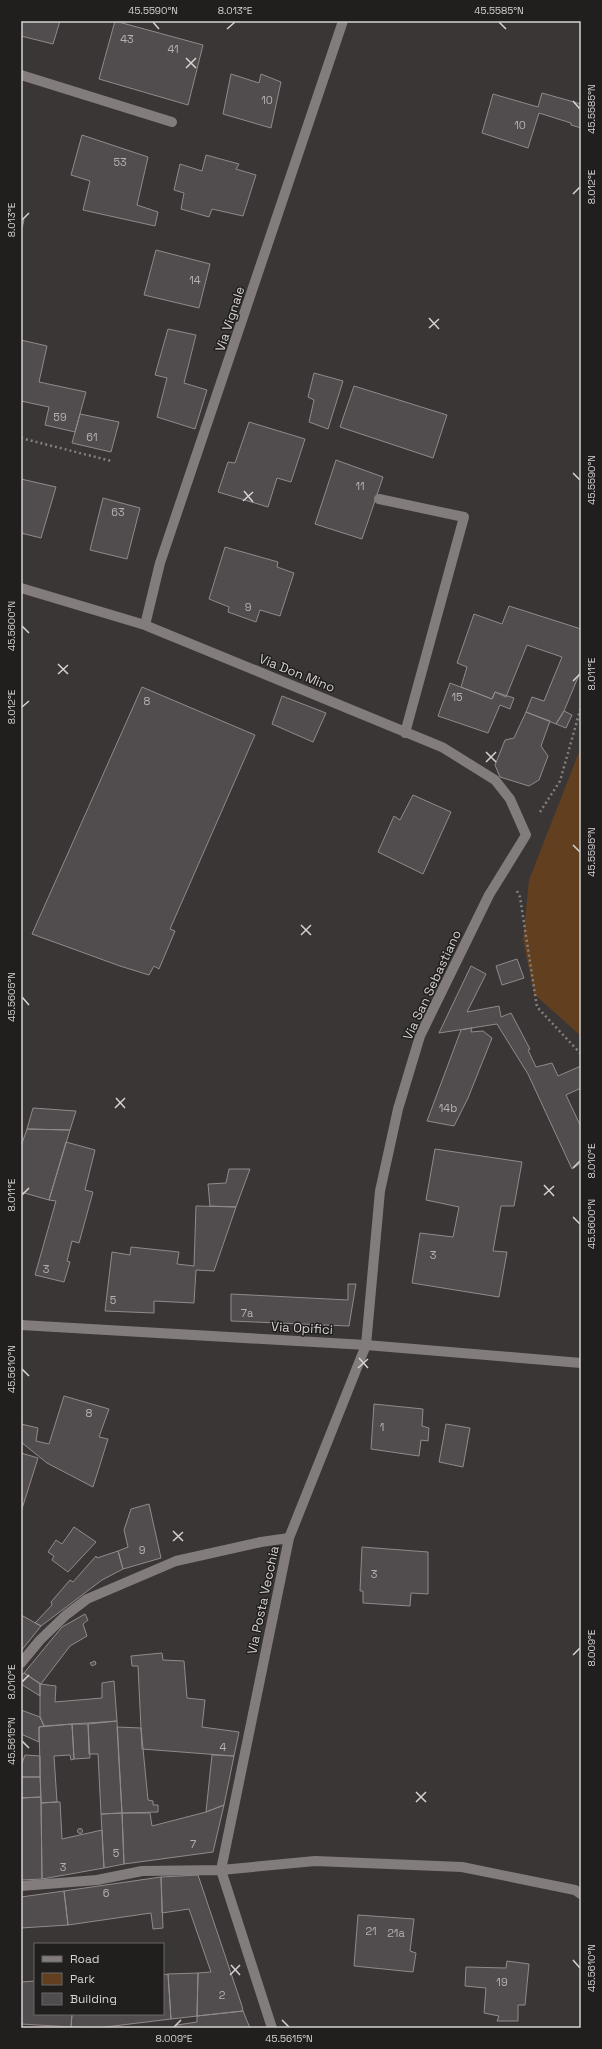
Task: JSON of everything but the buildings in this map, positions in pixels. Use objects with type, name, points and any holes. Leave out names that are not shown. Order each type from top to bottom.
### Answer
[{"type":"street","name":"Via Vignale","points":[[144,625],[160,563],[343,21]]},
{"type":"street","points":[[21,75],[172,122]]},
{"type":"street","points":[[380,499],[464,517],[405,733]]},
{"type":"street","name":"Via Don Mino","points":[[21,588],[144,625],[442,747],[495,780],[510,799],[526,835]]},
{"type":"street","name":"Via San Sebastiano","points":[[366,1345],[380,1191],[398,1109],[420,1036],[489,895],[526,835]]},
{"type":"street","name":"Via Opifici","points":[[21,1325],[366,1345],[581,1363]]},
{"type":"street","name":"Via Posta Vecchia","points":[[221,1870],[289,1538],[366,1345]]},
{"type":"street","points":[[21,1663],[40,1640],[66,1615],[87,1599],[176,1561],[261,1542],[289,1538]]},
{"type":"street","points":[[21,1886],[97,1880],[142,1872],[221,1870],[315,1861],[462,1867],[575,1890],[581,1894]]},
{"type":"street","points":[[221,1870],[272,2028]]},
{"type":"path","points":[[21,438],[111,461]]},
{"type":"path","points":[[526,835],[560,781],[581,707]]},
{"type":"path","points":[[505,868],[520,897],[537,1007],[581,1054]]},
{"type":"green space","points":[[581,747],[581,1036],[534,994],[523,939],[529,880]]}]
